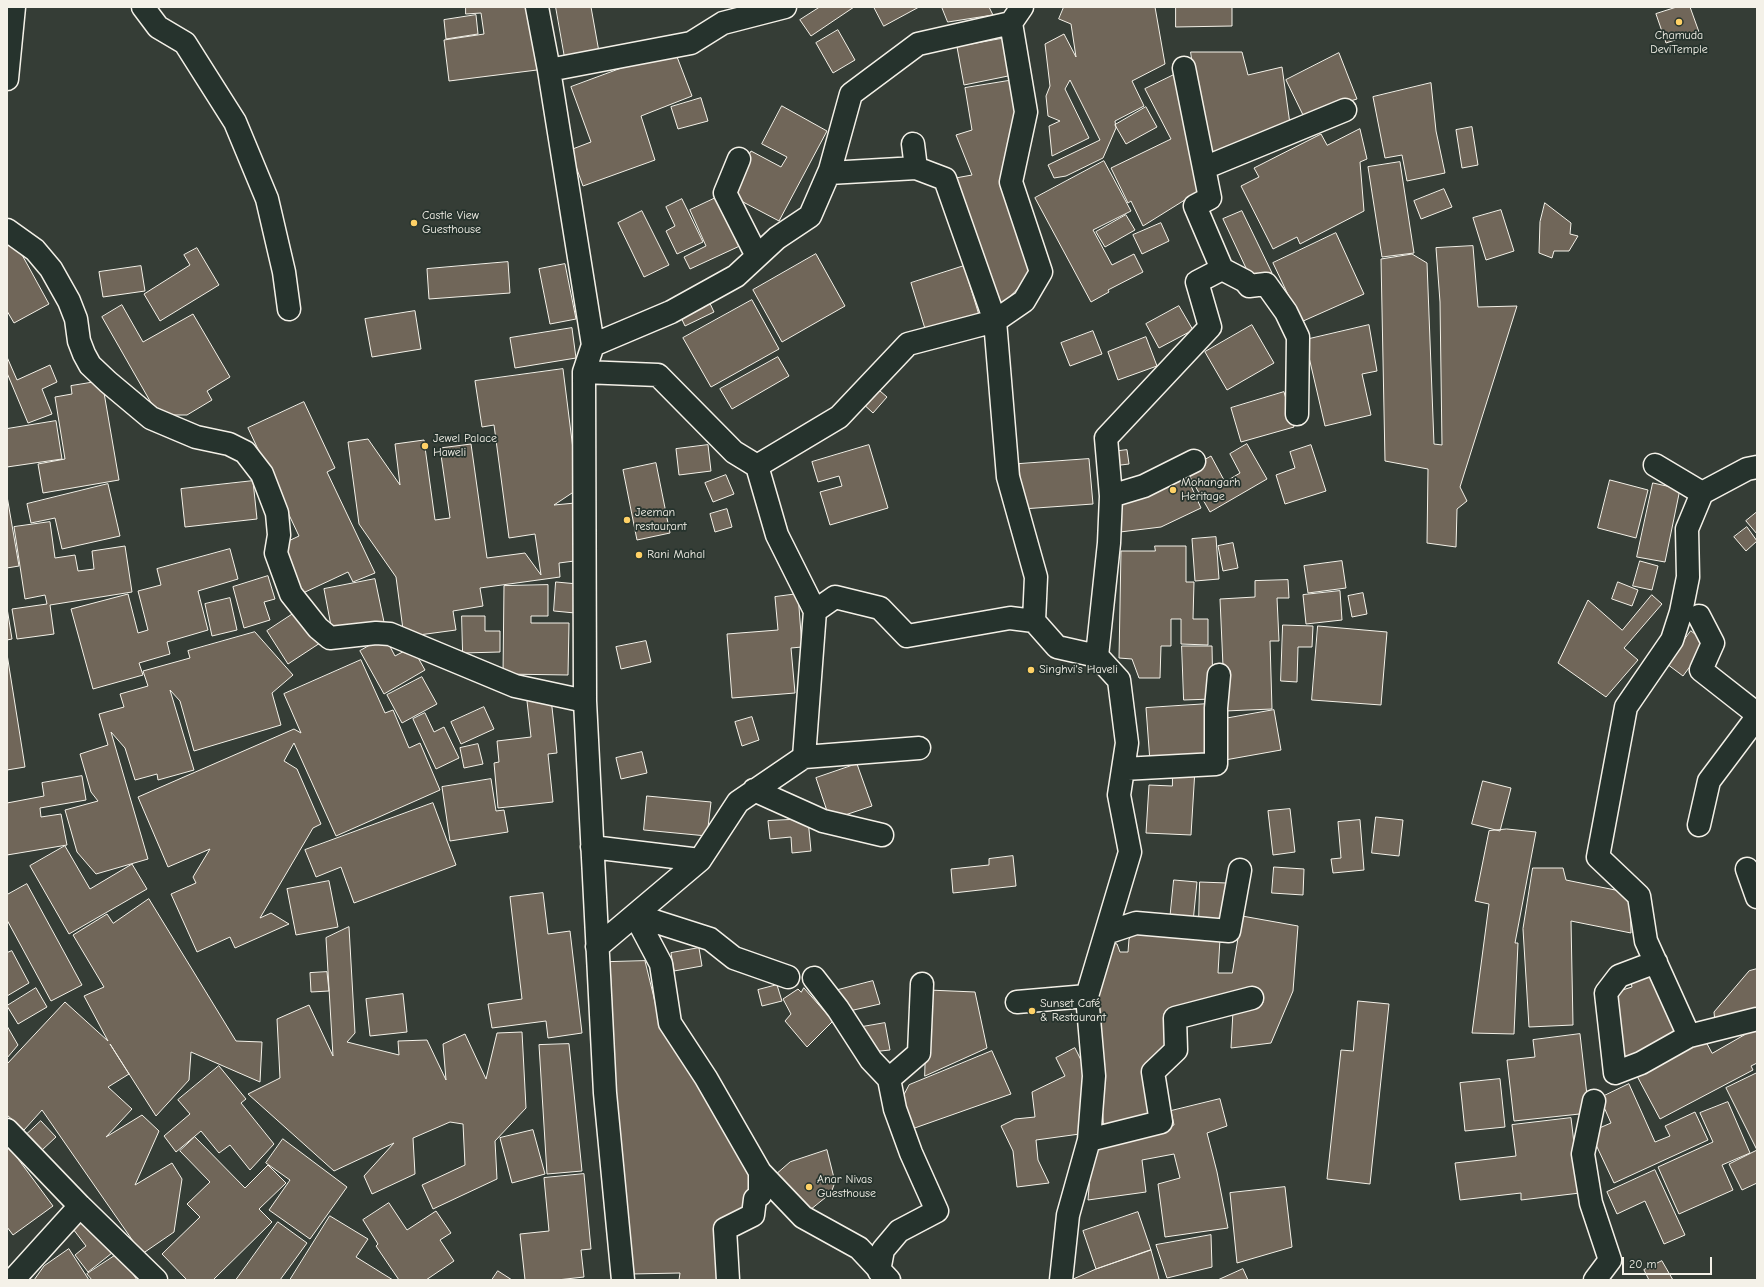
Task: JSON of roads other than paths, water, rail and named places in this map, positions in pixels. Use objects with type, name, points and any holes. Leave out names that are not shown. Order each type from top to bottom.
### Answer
[{"type":"street","points":[[7,79],[14,7]]},
{"type":"street","points":[[143,7],[158,27],[186,43],[236,122],[267,199],[284,272],[289,309]]},
{"type":"street","points":[[537,7],[549,70],[593,345],[584,372],[585,700],[605,1093],[623,1280]]},
{"type":"street","points":[[549,70],[691,43],[723,24],[785,7]]},
{"type":"street","points":[[593,345],[671,312],[736,276],[777,238],[810,216],[829,173],[851,94],[918,44],[1016,15],[1026,112],[1011,182],[1041,272],[1024,301],[995,321],[908,344],[839,417],[757,466]]},
{"type":"street","points":[[1184,68],[1210,198],[1195,206],[1222,269],[1245,281],[1249,286],[1266,284],[1286,312],[1298,337],[1297,414]]},
{"type":"street","points":[[1204,168],[1345,110]]},
{"type":"street","points":[[913,144],[916,168]]},
{"type":"street","points":[[739,159],[725,193],[757,256]]},
{"type":"street","points":[[829,173],[916,168],[945,179],[995,321],[1008,477],[1036,577],[1034,621]]},
{"type":"street","points":[[7,230],[35,250],[51,269],[69,301],[76,319],[79,341],[84,354],[90,365],[108,382],[151,418],[196,436],[229,444],[245,452],[262,474],[277,514],[279,535],[276,553],[290,594],[318,628],[330,638],[376,633],[390,634],[515,686],[585,700]]},
{"type":"street","points":[[1097,656],[1109,543],[1111,496],[1106,438],[1210,328],[1196,282],[1222,269]]},
{"type":"street","points":[[584,372],[658,375],[734,452],[757,466],[777,535],[815,611],[804,757]]},
{"type":"street","points":[[1111,496],[1144,486],[1194,461]]},
{"type":"street","points":[[1655,465],[1702,493]]},
{"type":"street","points":[[1689,1036],[1646,941],[1639,896],[1598,857],[1626,707],[1672,640],[1681,612],[1688,578],[1687,529],[1702,493],[1747,469],[1757,467]]},
{"type":"street","points":[[815,611],[835,597],[880,608],[907,636],[1010,618],[1034,621],[1057,647],[1097,656],[1119,680],[1127,743],[1119,795],[1130,852],[1087,996],[1094,1076],[1089,1140],[1068,1215],[1061,1280]]},
{"type":"street","points":[[1698,825],[1709,781],[1757,716],[1701,670],[1712,643],[1699,616]]},
{"type":"street","points":[[1123,769],[1216,764],[1216,708],[1219,675]]},
{"type":"street","points":[[597,946],[700,860],[738,802],[804,757],[919,748]]},
{"type":"street","points":[[754,790],[823,821],[882,835]]},
{"type":"street","points":[[592,847],[700,860]]},
{"type":"street","points":[[1747,869],[1757,897]]},
{"type":"street","points":[[1106,933],[1136,923],[1229,931],[1240,870]]},
{"type":"street","points":[[635,915],[710,939],[734,958],[788,976]]},
{"type":"street","points":[[635,915],[661,964],[670,1023],[706,1078],[760,1172],[803,1217],[859,1248],[884,1276]]},
{"type":"street","points":[[1656,962],[1619,976],[1606,993],[1615,1073],[1641,1063],[1689,1036],[1757,1019]]},
{"type":"street","points":[[814,978],[838,1009],[871,1060],[889,1079],[895,1109],[911,1153],[936,1211],[899,1231],[883,1250],[884,1276]]},
{"type":"street","points":[[889,1079],[919,1053],[922,984]]},
{"type":"street","points":[[1017,1002],[1087,996]]},
{"type":"street","points":[[1089,1140],[1161,1122],[1153,1072],[1176,1050],[1175,1018],[1252,998]]},
{"type":"street","points":[[1594,1101],[1583,1154],[1591,1203],[1610,1260],[1595,1280]]},
{"type":"street","points":[[7,1130],[80,1206],[156,1280]]},
{"type":"street","points":[[728,1280],[725,1229],[753,1215],[755,1198],[760,1196],[760,1172]]},
{"type":"street","points":[[13,1280],[80,1206]]},
{"type":"place","name":"Chamuda DeviTemple","points":[[1679,22]]},
{"type":"place","name":"Castle View Guesthouse","points":[[414,223]]},
{"type":"place","name":"Jewel Palace Haweli","points":[[425,446]]},
{"type":"place","name":"Mohangarh Heritage","points":[[1173,490]]},
{"type":"place","name":"Jeeman restaurant","points":[[627,520]]},
{"type":"place","name":"Rani Mahal","points":[[639,555]]},
{"type":"place","name":"Singhvi's Haveli","points":[[1031,670]]},
{"type":"place","name":"Sunset Café & Restaurant","points":[[1032,1011]]},
{"type":"place","name":"Anar Nivas Guesthouse","points":[[809,1187]]}]
